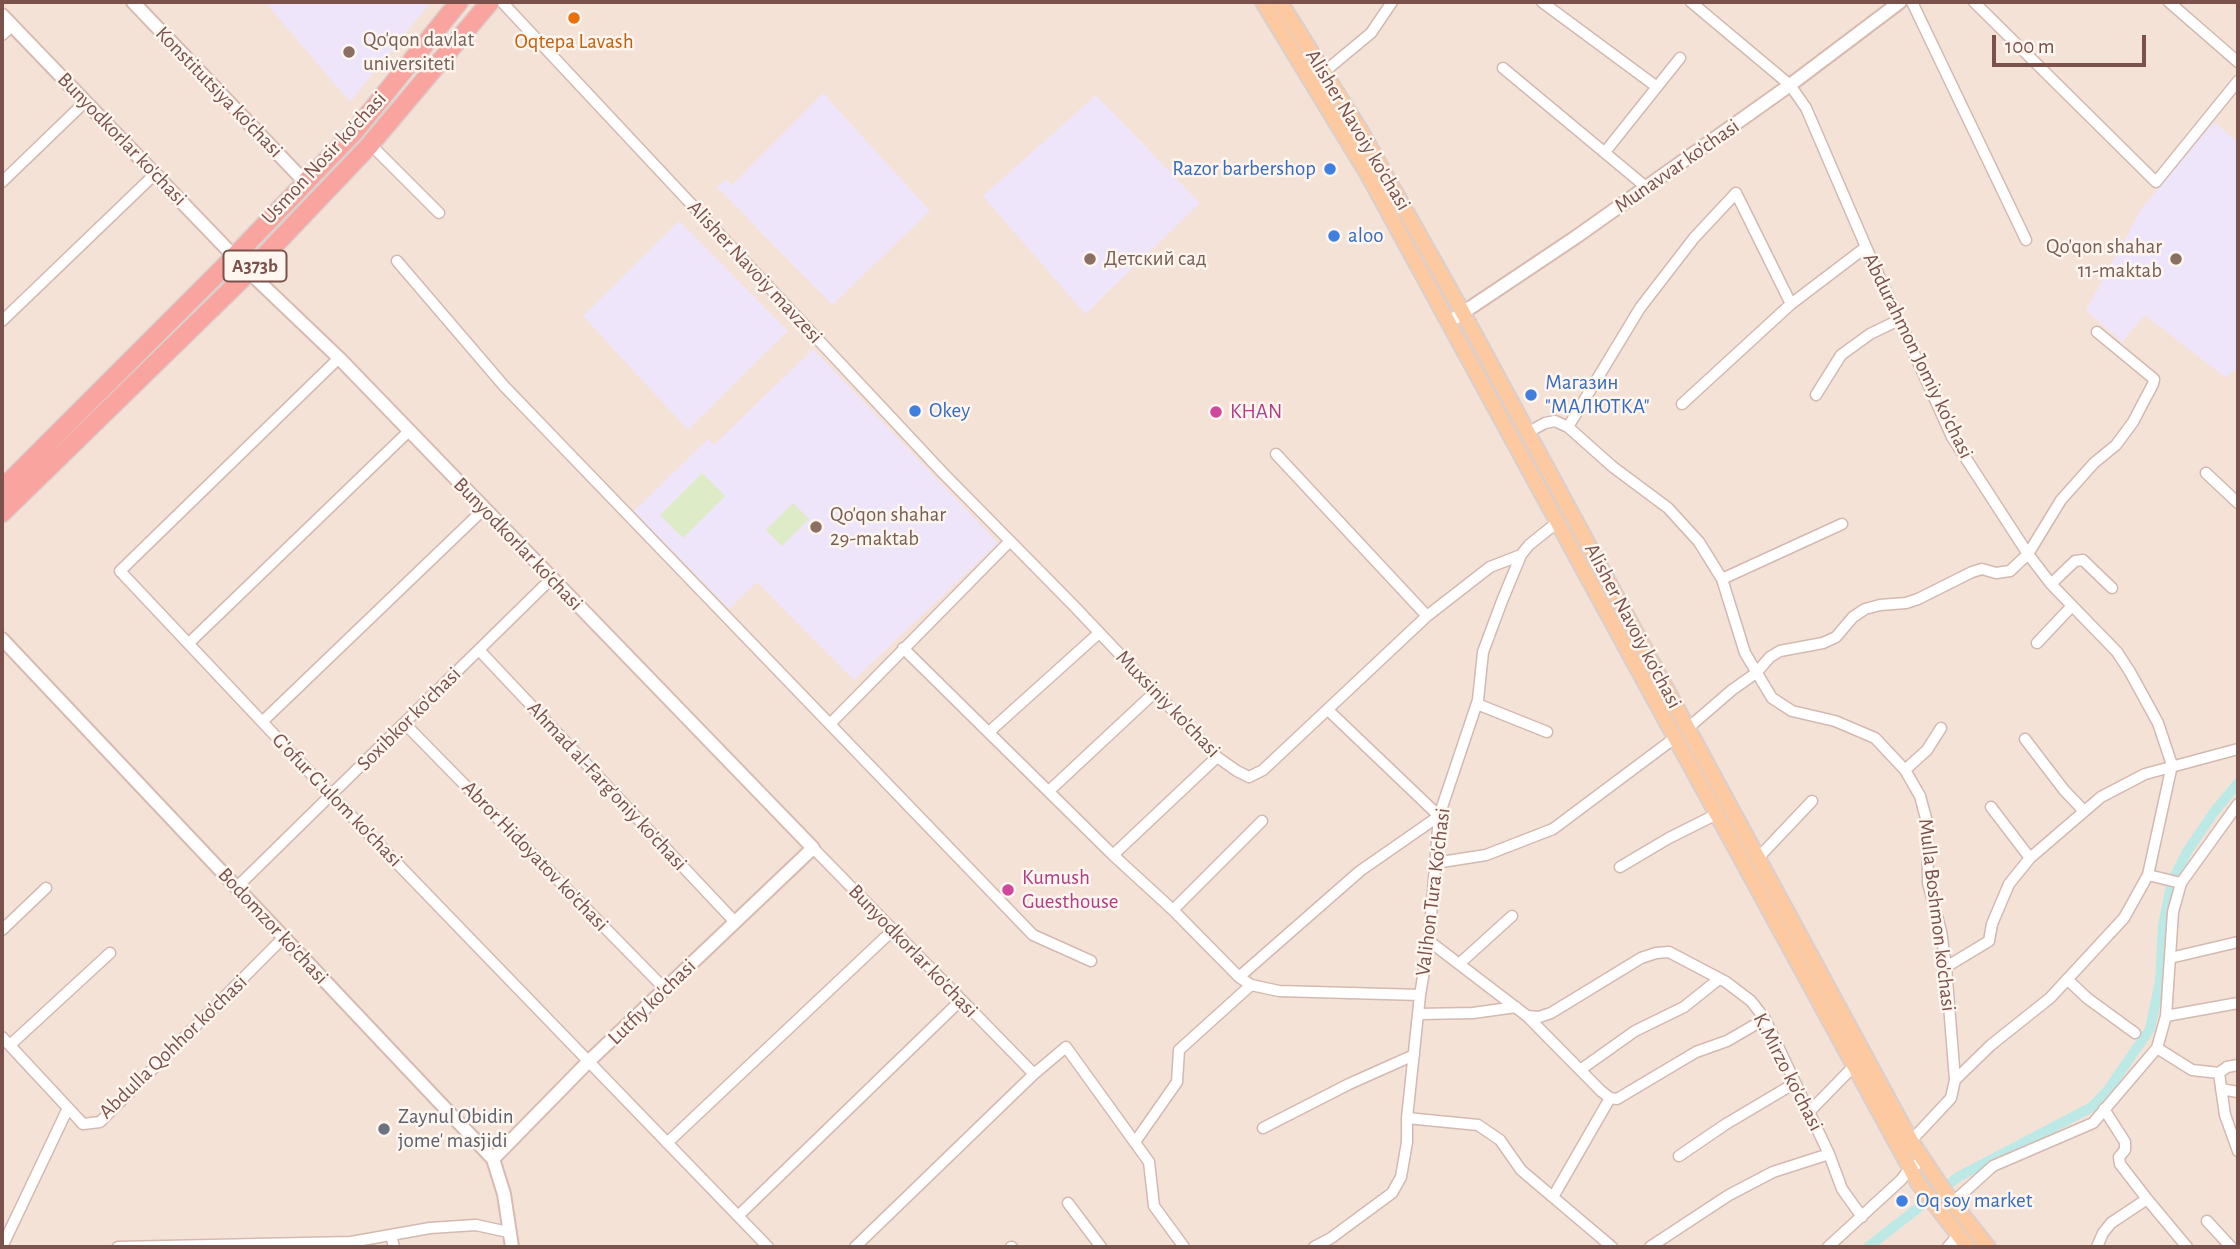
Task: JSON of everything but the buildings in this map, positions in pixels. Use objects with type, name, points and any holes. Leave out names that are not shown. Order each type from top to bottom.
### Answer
[{"type":"highway","name":"Usmon Nosir ko'chasi","points":[[2,489],[234,257],[354,132],[459,2]]},
{"type":"highway","name":"Usmon Nosir ko'chasi","points":[[2,513],[249,272],[371,145],[490,2]]},
{"type":"main road","name":"Alisher Navoiy ko'chasi","points":[[1263,2],[1367,173],[1854,1066],[1905,1145]]},
{"type":"main road","name":"Alisher Navoiy ko'chasi","points":[[1280,2],[1359,128],[1688,727],[1916,1165],[1919,1183],[1968,1247]]},
{"type":"main road","name":"Alisher Navoiy ko'chasi","points":[[1916,1165],[1932,1175],[1988,1247]]},
{"type":"street","name":"Konstitutsiya ko'chasi","points":[[133,2],[306,183]]},
{"type":"street","name":"Alisher Navoiy mavzesi","points":[[502,2],[925,454],[1010,541]]},
{"type":"street","points":[[1324,72],[1371,33],[1392,2]]},
{"type":"street","points":[[1542,2],[1657,87]]},
{"type":"street","name":"Abdurahmon Jomiy ko'chasi","points":[[1690,2],[1790,85],[1806,108],[1952,437],[2028,554],[2051,583],[2117,652],[2158,723],[2172,765]]},
{"type":"street","name":"Munavvar ko'chasi","points":[[1449,322],[1790,85],[1900,2]]},
{"type":"street","points":[[1912,2],[2026,240]]},
{"type":"street","points":[[1974,2],[2156,182],[2238,80]]},
{"type":"street","points":[[2169,2],[2238,62]]},
{"type":"street","name":"Bunyodkorlar ko'chasi","points":[[2,15],[7,30],[86,101],[234,257],[339,358],[1034,1074]]},
{"type":"street","points":[[1605,152],[1680,58]]},
{"type":"street","points":[[1503,68],[1646,187]]},
{"type":"street","points":[[2,182],[86,101]]},
{"type":"street","points":[[371,145],[439,214]]},
{"type":"street","points":[[2,321],[155,174]]},
{"type":"street","points":[[1527,433],[1545,423],[1555,421],[1568,427],[1640,308],[1694,238],[1736,193],[1791,304]]},
{"type":"street","points":[[1682,404],[1791,304],[1866,247]]},
{"type":"street","points":[[397,261],[504,386],[1033,935],[1091,961]]},
{"type":"street","points":[[1816,395],[1841,355],[1870,334],[1899,320]]},
{"type":"street","points":[[1688,727],[1756,673],[1770,657],[1836,637],[1853,617],[1865,609],[1918,599],[1982,569],[1996,573],[2010,571],[2028,554],[2061,500],[2094,463],[2116,446],[2133,422],[2153,384],[2154,379],[2097,332]]},
{"type":"street","name":"G'ofur G'ulom ko'chasi","points":[[339,358],[120,571],[332,796],[768,1247]]},
{"type":"street","name":"Mulla Boshmon ko'chasi","points":[[1568,427],[1613,467],[1668,508],[1699,542],[1722,579],[1745,653],[1772,698],[1792,710],[1835,720],[1875,738],[1905,770],[1920,796],[1927,822],[1928,883],[1941,931],[1946,967],[1955,1080]]},
{"type":"street","points":[[189,643],[409,431]]},
{"type":"street","points":[[1276,454],[1427,616]]},
{"type":"street","points":[[2206,473],[2238,503]]},
{"type":"street","points":[[262,722],[484,509]]},
{"type":"street","name":"Valihon Tura Ko'chasi","points":[[1314,1247],[1334,1242],[1392,1193],[1401,1177],[1407,1142],[1407,1118],[1420,996],[1429,941],[1439,816],[1476,704],[1483,652],[1521,555],[1529,545],[1559,521]]},
{"type":"street","points":[[1722,579],[1842,524]]},
{"type":"street","points":[[830,724],[1010,541]]},
{"type":"street","name":"Muxsiniy ko'chasi","points":[[1010,541],[1217,757],[1249,777],[1262,770],[1427,616],[1490,567],[1521,555]]},
{"type":"street","points":[[2051,583],[2076,561],[2083,560],[2112,588]]},
{"type":"street","name":"Soxibkor ko'chasi","points":[[237,887],[551,579]]},
{"type":"street","points":[[2036,643],[2073,606]]},
{"type":"street","points":[[989,732],[1099,633]]},
{"type":"street","name":"Bodomzor ko'chasi","points":[[2,639],[493,1159],[504,1194],[512,1247]]},
{"type":"street","points":[[903,648],[1239,977],[1251,985],[1279,991],[1420,996]]},
{"type":"street","name":"Ahmad al-Farg'oniy ko'chasi","points":[[479,650],[735,922]]},
{"type":"street","points":[[1049,790],[1155,692]]},
{"type":"street","points":[[1476,704],[1547,732]]},
{"type":"street","points":[[1239,977],[1360,872],[1439,816],[1328,710]]},
{"type":"street","name":"Abror Hidoyatov ko'chasi","points":[[405,724],[665,989]]},
{"type":"street","points":[[1905,770],[1927,750],[1941,728]]},
{"type":"street","points":[[1435,863],[1486,855],[1553,829],[1676,737]]},
{"type":"street","points":[[2025,739],[2083,810]]},
{"type":"street","points":[[1946,967],[1989,941],[1992,924],[2009,884],[2030,858],[2083,810],[2101,797],[2145,774],[2238,748]]},
{"type":"street","points":[[1113,855],[1217,757]]},
{"type":"street","points":[[1905,1145],[1951,1098],[1955,1080],[1991,1045],[2050,998],[2124,918],[2148,875],[2172,765]]},
{"type":"street","points":[[1758,858],[1812,801]]},
{"type":"street","points":[[1951,1200],[1993,1166],[2093,1123],[2157,1048],[2166,1016],[2173,912],[2181,883],[2238,804]]},
{"type":"street","points":[[1991,807],[2030,858]]},
{"type":"street","points":[[1620,867],[1717,814]]},
{"type":"street","points":[[1173,910],[1262,821]]},
{"type":"street","name":"Lutfiy ko'chasi","points":[[493,1159],[588,1062],[813,848]]},
{"type":"street","points":[[2148,875],[2181,883]]},
{"type":"street","points":[[2,930],[46,888]]},
{"type":"street","points":[[1459,964],[1512,916]]},
{"type":"street","points":[[667,1143],[893,930]]},
{"type":"street","name":"Abdulla Qohhor ko'chasi","points":[[2,1037],[83,1124],[100,1122],[284,937]]},
{"type":"street","points":[[1429,941],[1527,1016],[1610,1098]]},
{"type":"street","points":[[2170,958],[2238,942]]},
{"type":"street","name":"K.Mirzo ko'chasi","points":[[1527,1016],[1539,1017],[1551,1013],[1641,958],[1656,953],[1669,952],[1719,979],[1751,1001],[1765,1019],[1829,1154],[1842,1189],[1862,1217]]},
{"type":"street","points":[[10,1045],[110,953]]},
{"type":"street","points":[[1580,1070],[1634,1031],[1684,1007],[1719,979]]},
{"type":"street","points":[[2068,980],[2087,998],[2136,1033]]},
{"type":"street","points":[[1135,1142],[1177,1082],[1179,1050],[1251,985]]},
{"type":"street","points":[[738,1216],[961,1000]]},
{"type":"street","points":[[2166,1016],[2238,1003]]},
{"type":"street","points":[[1419,1014],[1473,1013],[1516,1007]]},
{"type":"street","points":[[1610,1098],[1625,1096],[1696,1052],[1727,1041],[1765,1019]]},
{"type":"street","points":[[855,1247],[1034,1074],[1066,1047],[1149,1162],[1154,1206],[1184,1247]]},
{"type":"street","points":[[2157,1048],[2192,1070],[2219,1073],[2227,1067],[2238,1065]]},
{"type":"street","points":[[1263,1128],[1414,1055]]},
{"type":"street","points":[[1809,1112],[1854,1066]]},
{"type":"street","points":[[2219,1073],[2225,1115],[2238,1151]]},
{"type":"street","points":[[1679,1156],[1726,1124],[1796,1083]]},
{"type":"street","points":[[2221,1089],[2238,1092]]},
{"type":"street","points":[[1553,1197],[1610,1098]]},
{"type":"street","points":[[2,1247],[68,1108]]},
{"type":"street","points":[[2104,1110],[2124,1142],[2125,1150],[2119,1157],[2120,1164],[2187,1247]]},
{"type":"street","points":[[1407,1118],[1478,1125],[1500,1140],[1521,1170],[1612,1247]]},
{"type":"street","points":[[1650,1247],[1728,1195],[1773,1172],[1829,1154]]},
{"type":"street","points":[[1828,1247],[1916,1165]]},
{"type":"street","points":[[2097,1247],[2111,1223],[2147,1199]]},
{"type":"street","points":[[1068,1203],[1101,1247]]},
{"type":"street","points":[[2207,1221],[2231,1247]]},
{"type":"street","points":[[118,1247],[351,1242],[430,1228],[476,1225],[508,1231]]},
{"type":"street","points":[[391,1236],[394,1247]]},
{"type":"street","points":[[1948,1247],[1958,1236]]},
{"type":"shaded area","points":[[2,2],[2238,2],[2238,1247],[2,1247]]},
{"type":"shaded area","name":"Qo'qon davlat universiteti","points":[[265,2],[431,2],[350,102]]},
{"type":"shaded area","points":[[823,93],[930,211],[832,305],[717,187],[726,179],[732,185]]},
{"type":"shaded area","name":"Детский сад","points":[[1096,95],[1200,203],[1085,314],[983,196]]},
{"type":"shaded area","name":"Qo'qon shahar 11-maktab","points":[[2214,122],[2238,142],[2238,373],[2234,369],[2226,378],[2145,315],[2122,342],[2086,310],[2142,208]]},
{"type":"shaded area","points":[[679,221],[788,331],[688,430],[583,316]]},
{"type":"shaded area","name":"Qo'qon shahar 29-maktab","points":[[813,349],[998,543],[854,680],[757,582],[729,609],[634,511],[708,439],[714,445]]},
{"type":"green space","points":[[702,473],[725,496],[683,538],[660,515]]},
{"type":"green space","points":[[793,503],[809,519],[782,546],[766,530]]},
{"type":"waterway","points":[[1868,1247],[1958,1177],[2092,1107],[2107,1091],[2150,1029],[2160,981],[2163,925],[2172,881],[2188,850],[2238,783]]},
{"type":"place","name":"Oqtepa Lavash","points":[[574,18]]},
{"type":"place","name":"Qo'qon davlat universiteti","points":[[349,52]]},
{"type":"place","name":"Razor barbershop","points":[[1330,169]]},
{"type":"place","name":"aloo","points":[[1334,236]]},
{"type":"place","name":"Детский сад","points":[[1090,259]]},
{"type":"place","name":"Qo'qon shahar 11-maktab","points":[[2176,259]]},
{"type":"place","name":"Магазин \"МАЛЮТКА\"","points":[[1531,395]]},
{"type":"place","name":"Okey","points":[[915,411]]},
{"type":"place","name":"KHAN","points":[[1216,412]]},
{"type":"place","name":"Qo'qon shahar 29-maktab","points":[[816,527]]},
{"type":"place","name":"Kumush Guesthouse","points":[[1008,890]]},
{"type":"place","name":"Zaynul Obidin jome' masjidi","points":[[384,1129]]},
{"type":"place","name":"Oq soy market","points":[[1902,1201]]}]
